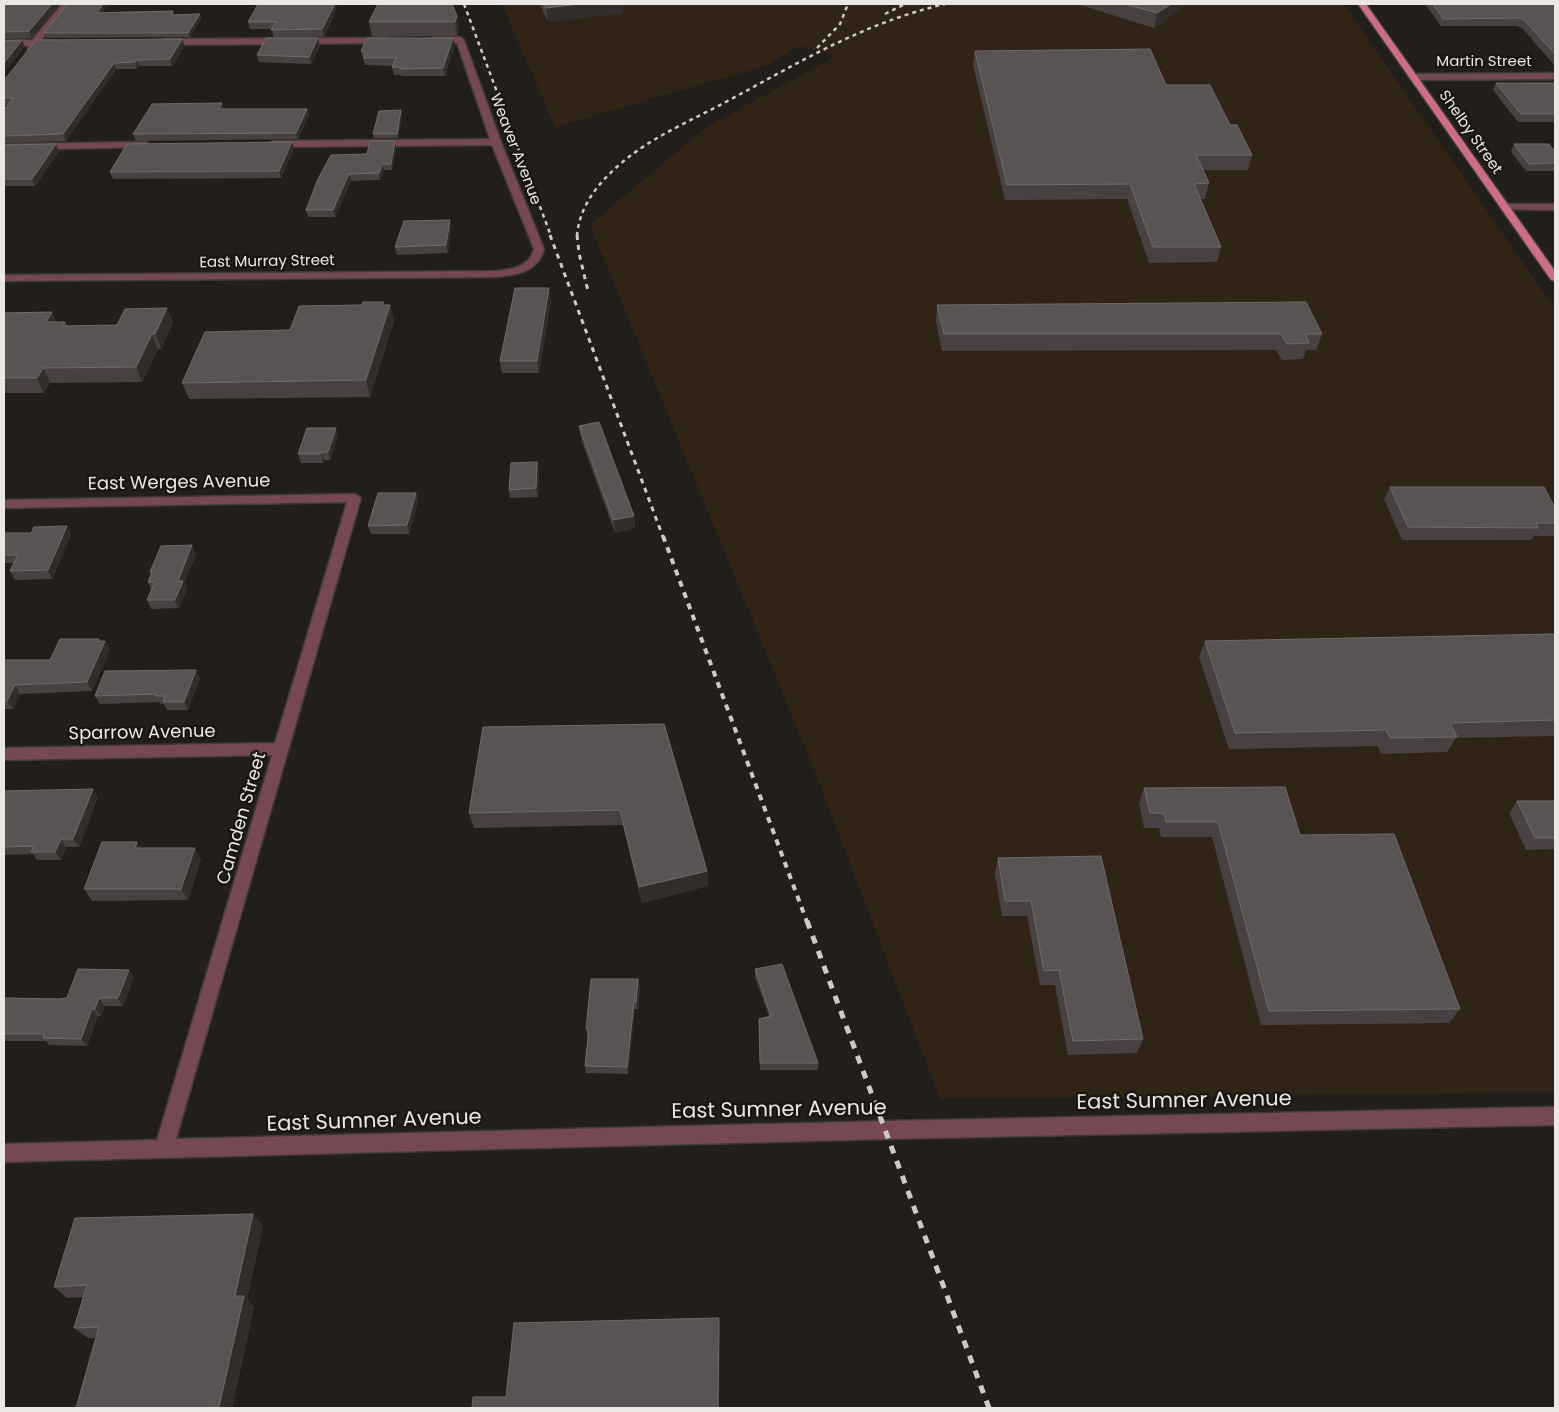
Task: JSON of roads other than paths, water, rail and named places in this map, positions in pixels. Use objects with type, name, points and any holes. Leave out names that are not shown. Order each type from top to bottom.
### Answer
[{"type":"main road","name":"Shelby Street","points":[[1362,4],[1555,278]]},
{"type":"street","points":[[28,51],[66,4]]},
{"type":"street","points":[[152,42],[395,40]]},
{"type":"street","name":"Weaver Avenue","points":[[423,40],[460,40],[496,142],[539,248],[538,255],[529,266]]},
{"type":"street","points":[[4,43],[64,43]]},
{"type":"street","name":"Martin Street","points":[[1413,76],[1555,76]]},
{"type":"street","points":[[260,144],[496,142]]},
{"type":"street","points":[[4,147],[152,145]]},
{"type":"street","points":[[1505,207],[1555,207]]},
{"type":"street","name":"East Murray Street","points":[[4,278],[497,274],[508,273],[529,266]]},
{"type":"street","name":"East Werges Avenue","points":[[4,504],[355,498]]},
{"type":"street","name":"Camden Street","points":[[164,1149],[355,498]]},
{"type":"street","name":"Sparrow Avenue","points":[[4,754],[282,749]]},
{"type":"street","name":"East Sumner Avenue","points":[[4,1153],[806,1132],[1555,1116]]},
{"type":"railway","points":[[464,4],[551,236]]},
{"type":"railway","points":[[817,48],[840,24],[848,4]]},
{"type":"railway","points":[[885,14],[905,4]]},
{"type":"railway","points":[[577,235],[581,216],[590,197],[618,166],[642,148],[681,125],[830,46],[885,22],[945,4]]},
{"type":"railway","points":[[550,235],[663,537]]},
{"type":"railway","points":[[577,235],[588,291]]},
{"type":"railway","points":[[663,536],[807,922]]},
{"type":"railway","points":[[807,921],[989,1408]]}]
